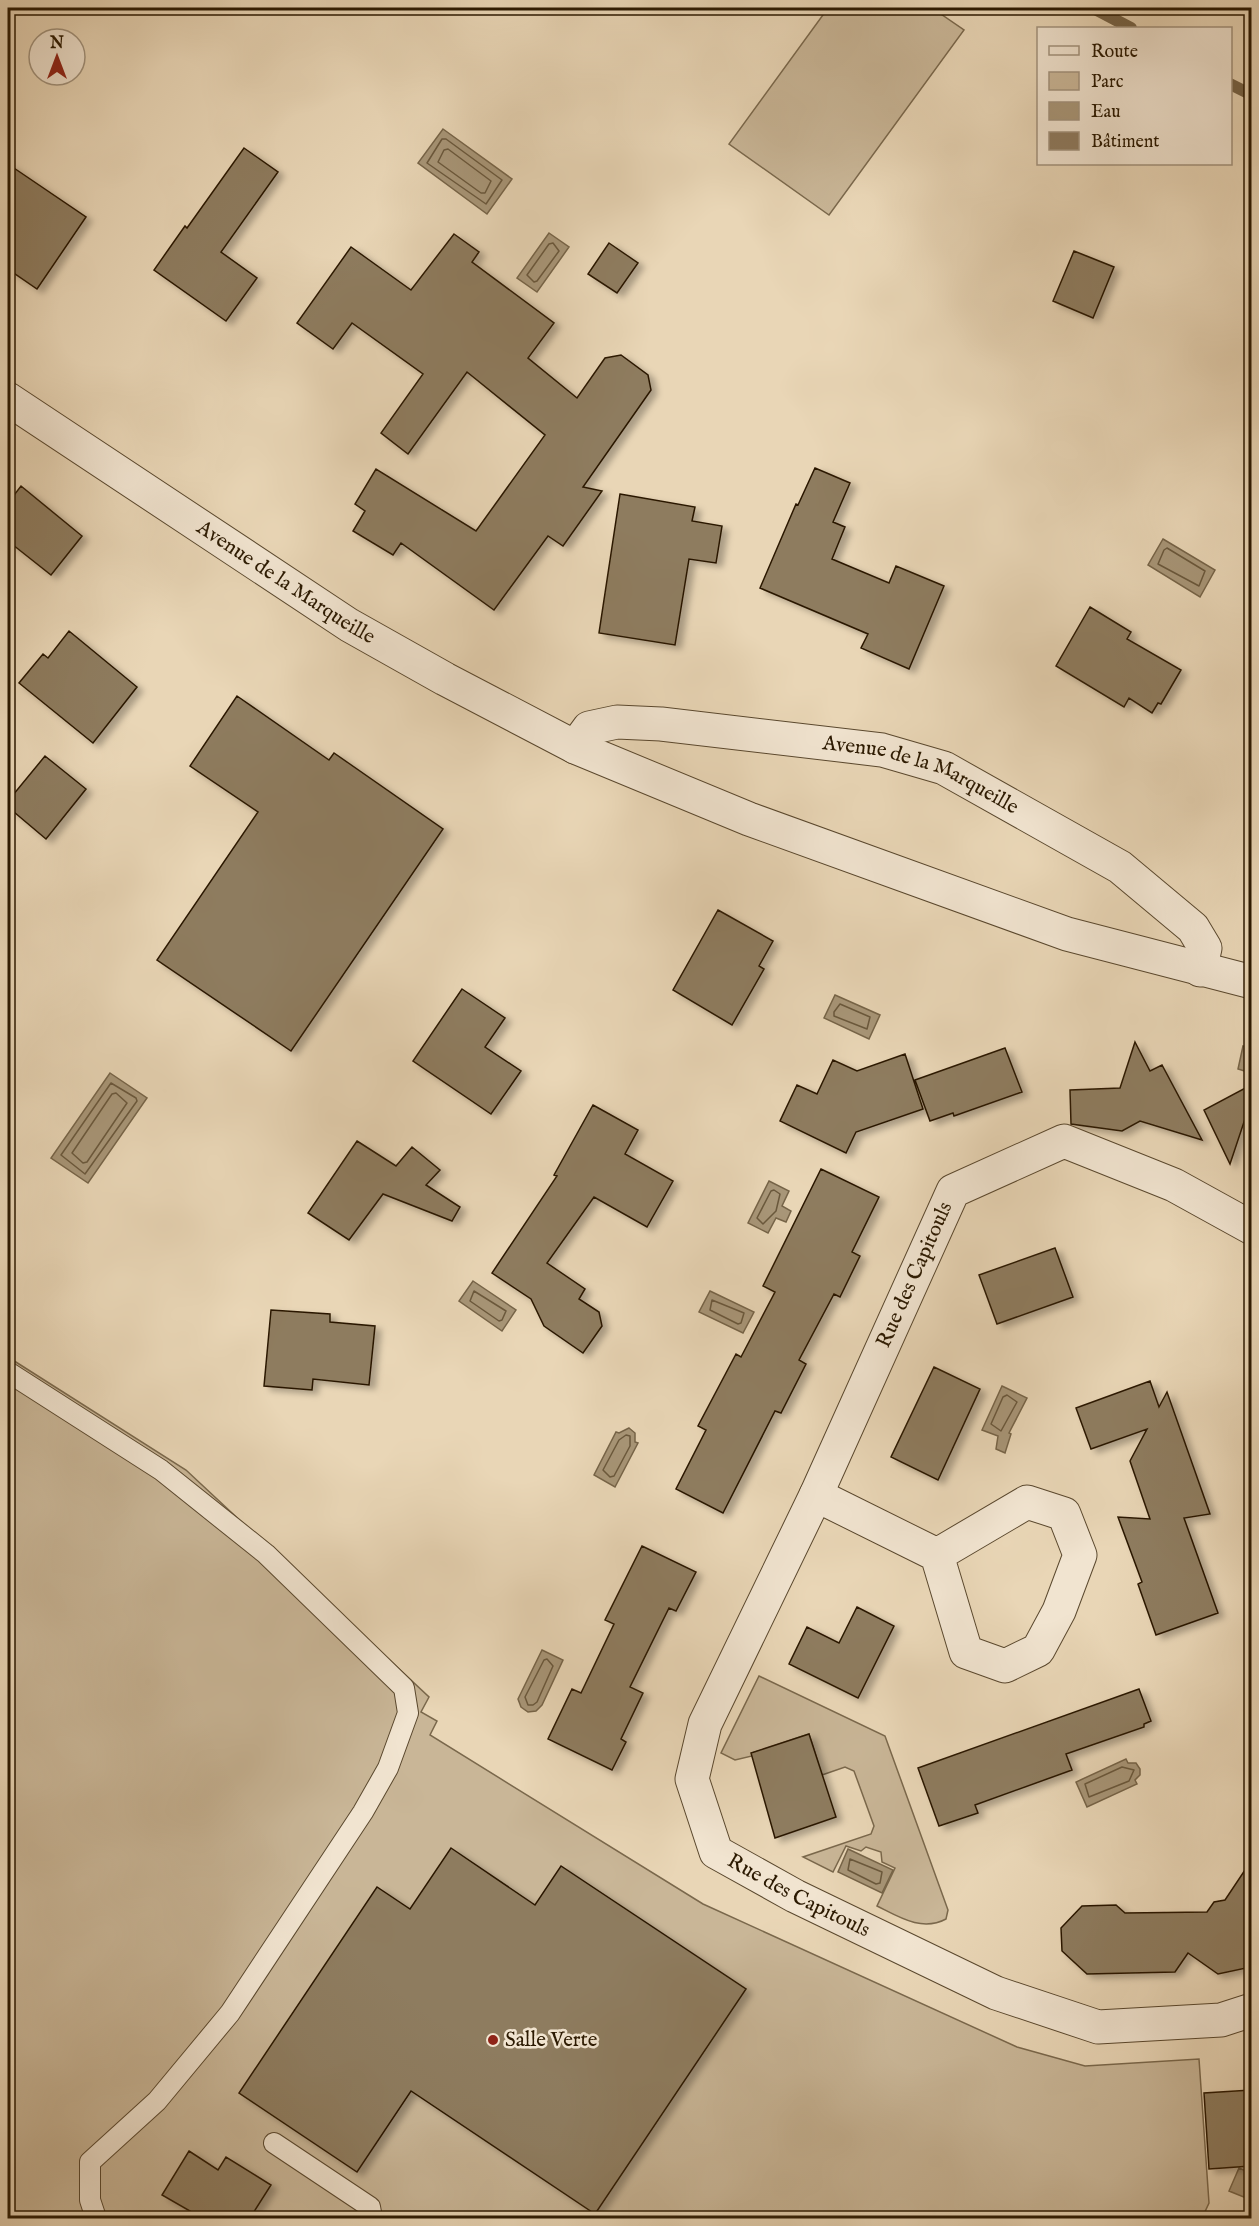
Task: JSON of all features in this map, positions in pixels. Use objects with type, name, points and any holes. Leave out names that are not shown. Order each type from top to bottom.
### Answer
[{"type":"street","name":"Avenue de la Marqueille","points":[[8,399],[350,625],[445,679],[575,747],[749,819],[1067,934],[1251,982]]},
{"type":"street","name":"Avenue de la Marqueille","points":[[575,747],[589,728],[617,722],[661,724],[882,750],[944,768],[1120,867],[1193,928],[1205,948],[1200,970]]},
{"type":"street","name":"Rue des Capitouls","points":[[1251,1228],[1174,1185],[1064,1141],[953,1191],[816,1495],[705,1724],[692,1779],[716,1852],[795,1896],[996,1993],[1098,2027],[1221,2020],[1251,2010]]},
{"type":"street","points":[[816,1495],[937,1555],[966,1652],[1005,1666],[1038,1650],[1059,1611],[1080,1555],[1064,1514],[1027,1502],[937,1555]]},
{"type":"lane","points":[[8,1372],[160,1470],[266,1554],[404,1688],[408,1713],[388,1768],[363,1812],[230,2013],[157,2101],[90,2162],[90,2200],[96,2218]]},
{"type":"lane","points":[[274,2143],[370,2207],[372,2218]]},
{"type":"green space","points":[[828,8],[932,8],[964,30],[829,215],[729,144]]},
{"type":"green space","points":[[8,1357],[186,1470],[429,1697],[421,1712],[437,1721],[430,1735],[703,1904],[1017,2047],[1085,2066],[1199,2059],[1209,2203],[1202,2218],[8,2218]]},
{"type":"green space","points":[[759,1676],[885,1736],[948,1910],[946,1919],[937,1923],[919,1924],[877,1906],[895,1868],[882,1862],[881,1852],[866,1847],[861,1851],[846,1846],[833,1872],[803,1857],[871,1834],[874,1826],[854,1771],[845,1767],[822,1775],[809,1734],[752,1753],[752,1756],[735,1760],[721,1753]]},
{"type":"water","points":[[443,129],[512,179],[487,214],[418,163]]},
{"type":"water","points":[[549,233],[569,247],[537,292],[517,278]]},
{"type":"water","points":[[1163,539],[1215,570],[1200,597],[1148,565]]},
{"type":"water","points":[[835,995],[880,1015],[869,1039],[824,1018]]},
{"type":"water","points":[[1243,1046],[1251,1048],[1251,1073],[1238,1069]]},
{"type":"water","points":[[110,1073],[147,1098],[88,1183],[51,1158]]},
{"type":"water","points":[[769,1181],[789,1191],[782,1206],[791,1211],[786,1222],[776,1218],[768,1233],[748,1223]]},
{"type":"water","points":[[473,1281],[516,1310],[502,1331],[459,1301]]},
{"type":"water","points":[[710,1291],[754,1312],[743,1333],[699,1312]]},
{"type":"water","points":[[1002,1386],[1027,1398],[1009,1433],[1011,1434],[1005,1453],[996,1449],[998,1436],[982,1430]]},
{"type":"water","points":[[629,1428],[635,1433],[635,1442],[638,1443],[615,1487],[594,1475],[616,1432],[619,1433]]},
{"type":"water","points":[[542,1650],[563,1660],[542,1705],[536,1711],[528,1712],[521,1707],[518,1699]]},
{"type":"water","points":[[1126,1759],[1128,1763],[1136,1763],[1140,1769],[1140,1775],[1135,1780],[1137,1784],[1087,1807],[1076,1782]]},
{"type":"water","points":[[848,1849],[893,1870],[882,1893],[838,1872]]},
{"type":"water","points":[[1239,2168],[1251,2173],[1251,2200],[1229,2191]]},
{"type":"building","points":[[244,148],[278,172],[221,252],[257,278],[226,321],[154,270]]},
{"type":"building","points":[[8,164],[86,217],[37,289],[8,269]]},
{"type":"building","points":[[454,234],[479,252],[472,262],[554,323],[528,358],[577,398],[605,358],[621,355],[648,375],[651,390],[583,487],[602,491],[563,546],[548,536],[494,610],[401,543],[393,555],[353,531],[365,511],[355,504],[376,469],[476,531],[545,435],[467,372],[408,454],[381,433],[423,374],[352,323],[333,349],[297,323],[351,247],[411,290]]},
{"type":"building","points":[[609,243],[638,263],[617,293],[588,274]]},
{"type":"building","points":[[1074,251],[1114,267],[1093,318],[1053,301]]},
{"type":"building","points":[[815,468],[850,483],[833,522],[845,527],[832,559],[889,583],[896,566],[944,586],[909,669],[861,648],[868,634],[760,588],[796,504],[798,505]]},
{"type":"building","points":[[21,486],[82,536],[51,575],[8,541],[8,503]]},
{"type":"building","points":[[620,494],[695,507],[692,521],[722,526],[716,563],[689,559],[675,645],[599,633]]},
{"type":"building","points":[[1090,607],[1131,632],[1127,639],[1181,670],[1161,704],[1158,703],[1152,713],[1129,698],[1124,707],[1056,666]]},
{"type":"building","points":[[69,631],[137,687],[93,743],[19,683],[43,654],[48,658]]},
{"type":"building","points":[[237,696],[329,760],[334,753],[443,829],[291,1051],[157,960],[258,812],[190,766]]},
{"type":"building","points":[[45,756],[86,789],[46,839],[8,807],[8,801]]},
{"type":"building","points":[[718,910],[773,941],[759,966],[764,969],[732,1025],[673,990]]},
{"type":"building","points":[[462,989],[505,1018],[485,1047],[521,1071],[491,1114],[413,1061]]},
{"type":"building","points":[[1135,1042],[1150,1071],[1162,1065],[1202,1140],[1140,1121],[1122,1131],[1071,1124],[1070,1090],[1120,1088]]},
{"type":"building","points":[[1005,1048],[1022,1092],[954,1116],[953,1113],[930,1121],[915,1080]]},
{"type":"building","points":[[905,1054],[923,1109],[856,1132],[846,1153],[780,1121],[797,1085],[817,1094],[833,1060],[857,1071]]},
{"type":"building","points":[[1251,1085],[1251,1101],[1230,1164],[1204,1110]]},
{"type":"building","points":[[593,1105],[638,1130],[625,1154],[673,1181],[647,1227],[594,1197],[547,1263],[585,1289],[579,1299],[599,1312],[602,1326],[583,1353],[544,1326],[531,1299],[492,1273],[557,1176],[554,1175]]},
{"type":"building","points":[[357,1141],[396,1166],[412,1147],[440,1170],[426,1185],[460,1207],[452,1221],[383,1194],[349,1240],[308,1213]]},
{"type":"building","points":[[821,1169],[879,1197],[852,1252],[860,1256],[840,1297],[834,1294],[799,1360],[806,1364],[781,1413],[775,1411],[723,1513],[676,1489],[706,1430],[698,1426],[736,1354],[741,1357],[775,1292],[763,1286]]},
{"type":"building","points":[[1055,1248],[1073,1297],[997,1324],[979,1275]]},
{"type":"building","points":[[271,1310],[330,1314],[330,1322],[375,1326],[369,1385],[313,1379],[312,1390],[264,1386]]},
{"type":"building","points":[[934,1367],[980,1389],[938,1480],[891,1457]]},
{"type":"building","points":[[1150,1381],[1159,1407],[1167,1392],[1210,1514],[1184,1518],[1218,1613],[1156,1635],[1138,1584],[1142,1582],[1118,1517],[1150,1519],[1130,1461],[1147,1429],[1091,1449],[1076,1408]]},
{"type":"building","points":[[642,1546],[696,1572],[676,1611],[669,1608],[630,1687],[643,1693],[621,1739],[626,1742],[612,1770],[548,1739],[572,1689],[581,1693],[614,1624],[605,1620]]},
{"type":"building","points":[[857,1607],[894,1626],[858,1698],[789,1664],[807,1627],[839,1643]]},
{"type":"building","points":[[1139,1689],[1151,1721],[1144,1724],[1144,1727],[1066,1754],[1072,1770],[975,1805],[978,1813],[939,1826],[918,1768]]},
{"type":"building","points":[[809,1734],[836,1817],[775,1838],[751,1753]]},
{"type":"building","name":"Salle Verte","points":[[451,1848],[535,1905],[561,1866],[746,1989],[595,2214],[411,2091],[357,2172],[239,2093],[377,1887],[410,1909]]},
{"type":"building","points":[[1251,1861],[1251,1967],[1218,1974],[1188,1953],[1175,1972],[1087,1974],[1062,1951],[1061,1928],[1082,1906],[1116,1905],[1125,1913],[1207,1912],[1214,1902],[1225,1900]]},
{"type":"building","points":[[1251,2090],[1251,2166],[1209,2169],[1204,2093]]},
{"type":"building","points":[[189,2151],[218,2170],[226,2157],[271,2185],[250,2218],[202,2218],[162,2195]]},
{"type":"waterway","points":[[1093,8],[1129,27]]},
{"type":"waterway","points":[[1232,85],[1252,95]]},
{"type":"place","name":"Salle Verte","points":[[493,2040]]}]
